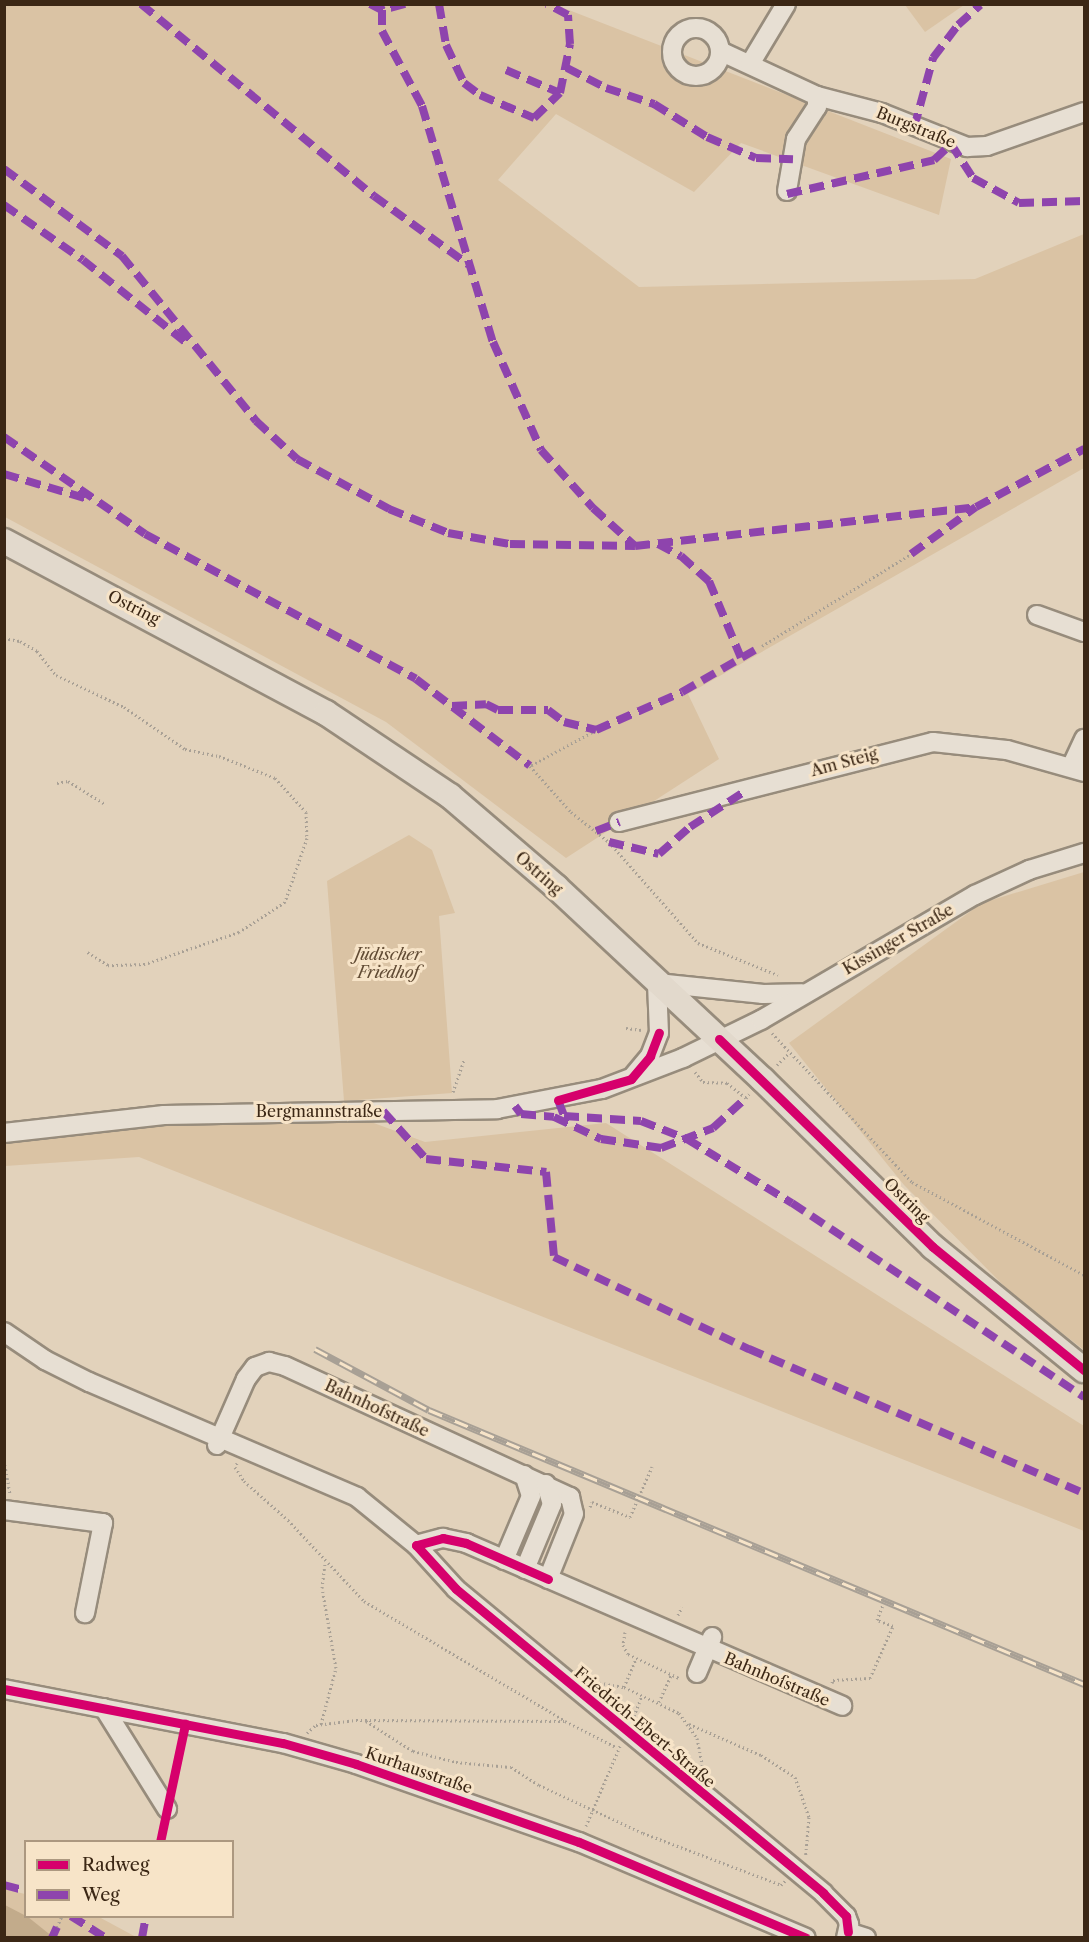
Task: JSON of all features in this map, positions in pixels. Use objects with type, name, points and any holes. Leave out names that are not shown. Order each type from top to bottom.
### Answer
[{"type":"main road","name":"Ostring","points":[[4,541],[326,713],[450,796],[556,887],[657,984],[719,1039],[933,1247],[1084,1370]]},
{"type":"street","points":[[750,64],[786,4]]},
{"type":"street","name":"Burgstraße","points":[[722,52],[817,96],[882,113],[967,147],[987,146],[1084,112]]},
{"type":"street","points":[[787,191],[796,139],[817,107],[817,96]]},
{"type":"street","points":[[1037,615],[1084,632]]},
{"type":"street","name":"Am Steig","points":[[618,822],[933,742],[1007,750],[1078,768],[1084,739]]},
{"type":"street","name":"Kissinger Straße","points":[[719,1039],[761,1020],[975,895],[1029,870],[1084,853]]},
{"type":"street","points":[[631,1079],[650,1056],[659,1033],[657,984],[735,988],[763,994],[804,993]]},
{"type":"street","name":"Bergmannstraße","points":[[4,1133],[164,1115],[497,1108],[558,1100],[631,1079],[719,1039]]},
{"type":"street","points":[[4,1332],[82,1379],[218,1441],[244,1448],[336,1482],[416,1545],[443,1538],[466,1543],[504,1560],[531,1496],[524,1475]]},
{"type":"street","name":"Bahnhofstraße","points":[[218,1441],[246,1378],[255,1367],[269,1362],[546,1484],[570,1497],[574,1514],[548,1579]]},
{"type":"street","points":[[525,1569],[552,1504],[546,1484]]},
{"type":"street","points":[[6,1510],[103,1523],[85,1613]]},
{"type":"street","name":"Friedrich-Ebert-Straße","points":[[416,1545],[456,1589],[794,1870],[846,1916],[853,1936]]},
{"type":"street","name":"Bahnhofstraße","points":[[504,1560],[548,1579],[601,1596],[631,1617],[710,1643],[834,1702]]},
{"type":"street","points":[[697,1673],[710,1643]]},
{"type":"street","name":"Kurhausstraße","points":[[4,1689],[301,1748],[579,1842],[806,1938]]},
{"type":"street","points":[[104,1708],[167,1809]]},
{"type":"path","points":[[762,646],[911,554]]},
{"type":"path","points":[[4,638],[20,641],[37,651],[56,675],[124,707],[185,749],[219,756],[275,778],[306,812],[307,838],[285,902],[239,932],[145,964],[108,965],[87,952]]},
{"type":"path","points":[[596,730],[530,766],[571,812],[609,842],[698,943],[778,975],[739,979],[735,988]]},
{"type":"path","points":[[57,783],[68,781],[105,804]]},
{"type":"path","points":[[761,1020],[788,1054],[912,1182],[1084,1275]]},
{"type":"path","points":[[626,1028],[651,1031]]},
{"type":"path","points":[[454,1088],[464,1060]]},
{"type":"path","points":[[244,1448],[235,1467],[239,1476],[288,1520],[325,1563],[364,1601],[565,1721],[619,1750],[585,1827]]},
{"type":"path","points":[[4,1460],[11,1487],[6,1510]]},
{"type":"path","points":[[612,1510],[630,1517],[652,1467]]},
{"type":"path","points":[[321,1724],[336,1668],[322,1588],[325,1563]]},
{"type":"path","points":[[834,1702],[833,1680],[870,1678],[893,1626],[877,1620],[883,1604]]},
{"type":"path","points":[[631,1617],[623,1646],[636,1659],[671,1674],[659,1702]]},
{"type":"path","points":[[636,1659],[624,1687],[679,1713],[689,1724],[704,1761],[703,1777],[694,1787]]},
{"type":"path","points":[[634,1715],[642,1695]]},
{"type":"path","points":[[301,1748],[309,1730],[321,1724],[366,1720],[565,1721]]},
{"type":"path","points":[[366,1720],[413,1751],[456,1762],[511,1767],[539,1785],[594,1808],[643,1833],[781,1885],[806,1856],[809,1817],[795,1777],[761,1755],[689,1724]]},
{"type":"path","points":[[57,1927],[62,1918]]},
{"type":"green space","points":[[4,5],[556,5],[951,159],[939,215],[741,143],[694,192],[556,114],[498,180],[639,287],[975,279],[1084,234],[1084,468],[688,694],[719,759],[566,858],[386,722],[5,517]]},
{"type":"green space","points":[[905,5],[964,5],[925,32]]},
{"type":"green space","name":"Jüdischer Friedhof","points":[[409,835],[432,850],[455,913],[439,916],[452,1093],[344,1101],[327,881]]},
{"type":"green space","points":[[1084,872],[1084,1350],[1013,1295],[904,1185],[789,1043],[982,903]]},
{"type":"green space","points":[[363,1119],[425,1142],[606,1123],[1084,1426],[1084,1531],[139,1157],[5,1166],[5,1141],[169,1122]]},
{"type":"green space","points":[[4,1889],[24,1894],[24,1918],[101,1918],[136,1937],[5,1937]]},
{"type":"shaded area","points":[[5,1905],[24,1915],[24,1918],[29,1918],[53,1937],[5,1937]]},
{"type":"railway","points":[[315,1349],[429,1410],[1084,1684]]},
{"type":"marked path","points":[[141,4],[374,196],[469,265]]},
{"type":"marked path","points":[[370,4],[382,10],[379,4]]},
{"type":"marked path","points":[[405,4],[382,10],[382,31],[422,106],[493,342],[541,450],[593,508],[635,546]]},
{"type":"marked path","points":[[439,4],[446,45],[464,83],[480,95],[534,118],[560,93],[570,44],[568,15],[547,4]]},
{"type":"marked path","points":[[914,128],[933,58],[958,25],[980,5]]},
{"type":"marked path","points":[[567,68],[606,88],[654,104],[707,137],[756,158],[793,159]]},
{"type":"marked path","points":[[506,70],[560,93]]},
{"type":"marked path","points":[[787,194],[934,160],[951,144],[973,178],[1019,203],[1084,201]]},
{"type":"marked path","points":[[4,169],[122,256],[256,421],[297,459],[389,509],[448,533],[510,544],[635,546],[976,507]]},
{"type":"marked path","points":[[4,205],[83,260],[189,345]]},
{"type":"marked path","points":[[4,437],[145,534],[416,679],[530,766]]},
{"type":"marked path","points":[[911,554],[976,507],[1084,449]]},
{"type":"marked path","points":[[4,474],[88,499]]},
{"type":"marked path","points":[[658,544],[681,556],[709,581],[741,658]]},
{"type":"marked path","points":[[452,706],[486,704],[498,710],[548,710],[564,722],[596,730],[682,692],[762,646]]},
{"type":"marked path","points":[[609,842],[659,854],[690,827],[747,790]]},
{"type":"marked path","points":[[596,831],[619,822]]},
{"type":"marked path","points":[[515,1106],[521,1114],[554,1117],[601,1139],[661,1148],[713,1128],[746,1098]]},
{"type":"marked path","points":[[558,1100],[564,1116],[641,1121],[687,1139],[792,1203],[1084,1397]]},
{"type":"marked path","points":[[383,1111],[426,1159],[546,1172],[554,1257],[749,1349],[1084,1493]]},
{"type":"marked path","points":[[4,1885],[24,1890]]},
{"type":"marked path","points":[[74,1918],[106,1938]]},
{"type":"marked path","points":[[142,1938],[146,1918]]},
{"type":"marked path","points":[[52,1938],[57,1927]]},
{"type":"cycle path","points":[[558,1100],[631,1079],[650,1056],[659,1033]]},
{"type":"cycle path","points":[[719,1039],[933,1247],[1084,1370]]},
{"type":"cycle path","points":[[548,1579],[466,1543],[443,1538],[416,1545],[456,1589],[823,1893],[846,1916],[848,1932]]},
{"type":"cycle path","points":[[4,1689],[283,1743],[356,1764],[579,1842],[806,1938]]},
{"type":"cycle path","points":[[160,1840],[185,1724]]}]
